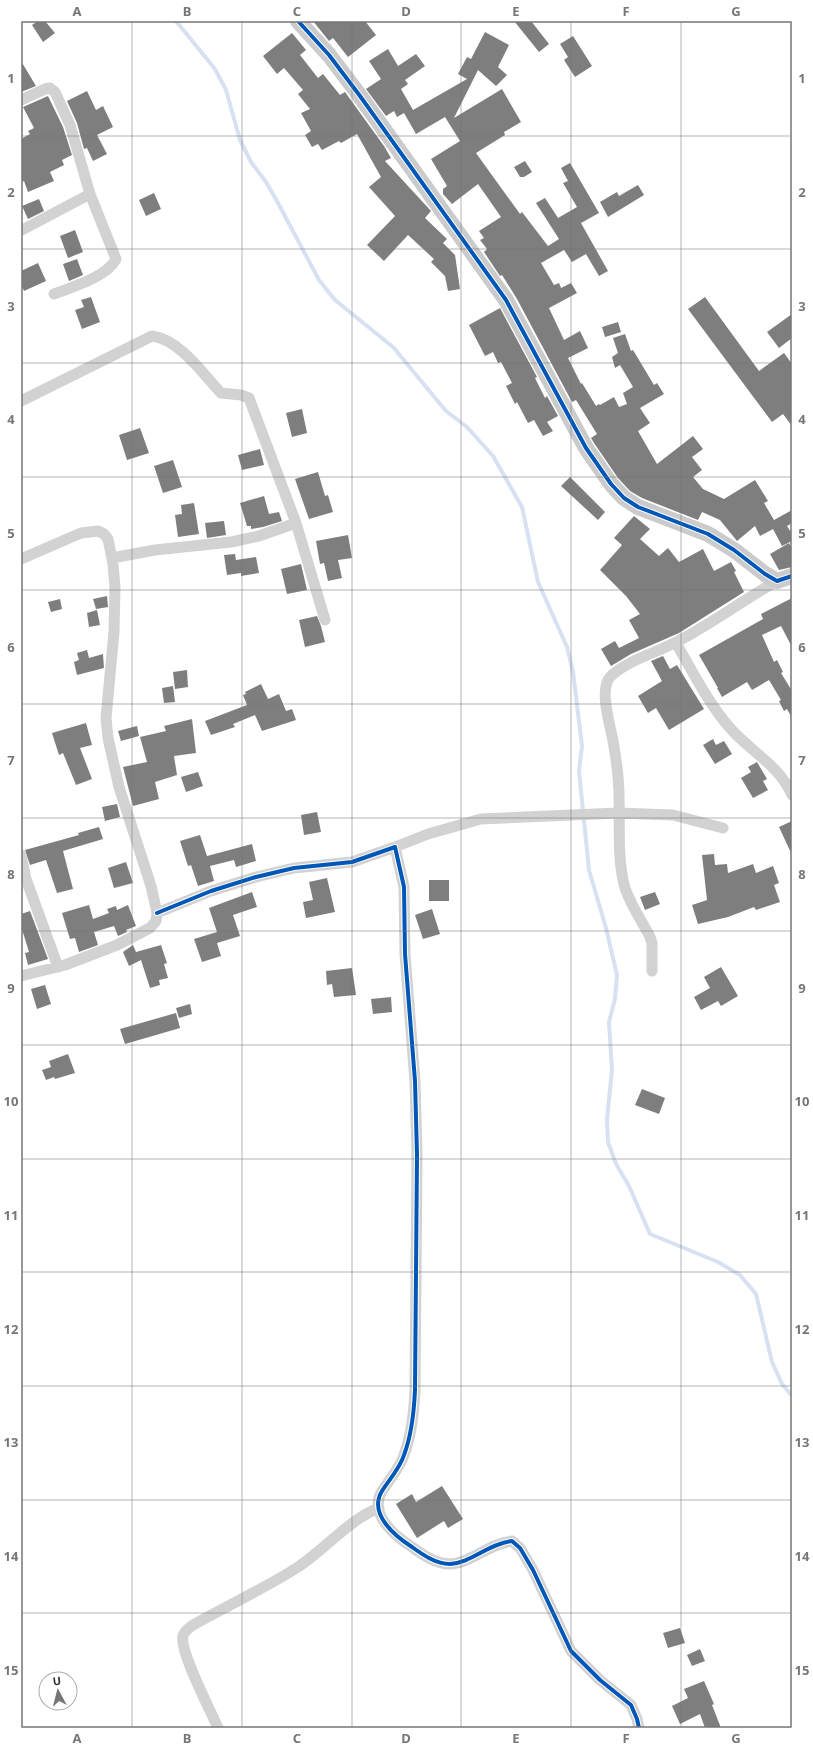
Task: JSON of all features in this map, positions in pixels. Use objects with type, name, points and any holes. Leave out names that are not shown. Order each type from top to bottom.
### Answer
[{"type":"street","points":[[298,21],[329,55],[356,90],[506,300],[586,448],[611,484],[624,498],[638,507],[708,534],[722,542],[765,574],[785,578]]},
{"type":"street","points":[[21,100],[45,89],[50,88],[55,92],[70,125],[90,194],[116,259],[114,264],[101,274],[54,294]]},
{"type":"street","points":[[22,230],[90,194]]},
{"type":"street","points":[[21,401],[152,336],[159,337],[174,346],[191,360],[221,393],[241,395],[249,398],[256,413],[296,523],[325,620]]},
{"type":"street","points":[[112,558],[155,550],[231,542],[259,536],[296,523]]},
{"type":"street","points":[[21,559],[57,542],[91,531],[104,534],[111,547],[115,602],[106,718],[108,738],[119,787],[151,886],[157,913],[156,921],[150,928],[92,956],[58,967],[21,976]]},
{"type":"street","points":[[652,972],[652,943],[650,936],[629,899],[625,888],[621,867],[618,813],[619,788],[613,739],[606,705],[606,684],[619,670],[676,643],[785,578]]},
{"type":"street","points":[[676,643],[721,717],[741,740],[781,774],[792,795]]},
{"type":"street","points":[[157,913],[211,891],[256,877],[294,868],[352,862],[428,834],[481,819],[618,813],[673,815],[723,828]]},
{"type":"street","points":[[396,847],[404,888],[405,954],[415,1081],[417,1155],[415,1390],[414,1415],[404,1456],[381,1493],[379,1508],[380,1516],[404,1542],[430,1559],[448,1564],[460,1563],[500,1542],[512,1541],[520,1548],[548,1598],[571,1651],[600,1680],[631,1705],[639,1728]]},
{"type":"street","points":[[21,855],[26,879],[58,967]]},
{"type":"street","points":[[218,1728],[186,1655],[183,1641],[185,1631],[193,1624],[258,1591],[299,1567],[361,1517],[379,1508]]},
{"type":"building","points":[[38,21],[45,21],[55,33],[43,42],[32,25]]},
{"type":"building","points":[[313,21],[365,21],[376,35],[348,57],[333,38],[329,41]]},
{"type":"building","points":[[514,21],[531,21],[549,44],[539,52]]},
{"type":"building","points":[[485,32],[509,45],[498,67],[507,75],[496,86],[478,70],[454,118],[502,89],[521,122],[504,132],[505,135],[476,153],[520,214],[522,212],[548,246],[559,239],[536,203],[545,198],[558,218],[577,207],[563,183],[568,181],[561,168],[570,163],[599,213],[581,223],[608,271],[599,276],[586,254],[572,262],[564,250],[541,263],[554,285],[559,283],[561,288],[571,283],[577,293],[549,308],[564,340],[580,331],[588,348],[568,358],[581,384],[582,383],[596,406],[614,397],[619,407],[627,404],[623,393],[633,387],[620,365],[615,368],[612,357],[618,353],[613,338],[625,334],[631,351],[633,350],[654,385],[657,383],[664,394],[640,408],[650,423],[638,431],[657,464],[693,436],[703,449],[692,457],[702,470],[693,477],[703,489],[724,499],[755,480],[768,501],[764,503],[774,520],[792,510],[792,523],[787,526],[792,534],[792,541],[782,546],[773,529],[760,536],[755,526],[737,541],[720,520],[702,512],[698,520],[642,498],[630,491],[618,478],[594,443],[591,438],[597,434],[576,400],[572,402],[517,299],[502,275],[500,276],[484,252],[487,249],[480,240],[484,238],[479,231],[501,217],[478,184],[452,204],[443,194],[443,189],[447,186],[431,159],[460,141],[445,117],[416,134],[404,113],[397,117],[394,111],[386,116],[366,89],[381,79],[369,61],[388,49],[398,66],[416,54],[425,66],[405,80],[408,84],[401,89],[413,110],[467,79],[458,74],[467,57],[471,59]]},
{"type":"building","points":[[292,33],[306,50],[300,55],[318,78],[323,74],[340,95],[345,92],[391,158],[385,161],[431,211],[425,218],[447,239],[443,243],[455,255],[460,289],[448,291],[445,276],[431,262],[434,259],[408,235],[384,261],[367,245],[395,216],[369,187],[381,177],[357,134],[341,143],[339,141],[322,150],[318,144],[312,147],[305,135],[311,131],[301,113],[310,109],[298,94],[303,90],[284,68],[277,74],[263,56]]},
{"type":"building","points":[[573,36],[592,66],[575,77],[564,60],[568,57],[560,44]]},
{"type":"building","points":[[21,61],[36,86],[21,92]]},
{"type":"building","points":[[87,91],[96,110],[103,106],[113,127],[97,135],[107,154],[93,161],[87,148],[84,149],[77,123],[67,101]]},
{"type":"building","points":[[48,96],[63,127],[72,155],[62,160],[64,165],[50,172],[54,181],[28,192],[24,181],[21,182],[21,139],[30,134],[28,131],[34,128],[23,107]]},
{"type":"building","points":[[525,161],[532,172],[524,177],[520,177],[514,167]]},
{"type":"building","points":[[638,185],[644,195],[608,217],[600,202],[617,192],[619,196]]},
{"type":"building","points":[[154,193],[161,209],[146,216],[139,200]]},
{"type":"building","points":[[39,199],[44,211],[28,219],[22,206]]},
{"type":"building","points":[[75,230],[83,252],[68,258],[60,236]]},
{"type":"building","points":[[77,259],[83,275],[69,281],[63,264]]},
{"type":"building","points":[[38,263],[46,281],[24,291],[21,284],[21,271]]},
{"type":"building","points":[[91,297],[100,322],[82,329],[75,310],[84,307],[81,300]]},
{"type":"building","points":[[705,297],[759,371],[784,353],[792,364],[792,426],[783,414],[772,422],[688,309]]},
{"type":"building","points":[[500,308],[537,377],[535,378],[545,398],[547,396],[558,416],[547,422],[553,431],[543,436],[534,420],[528,423],[517,402],[515,404],[506,386],[512,383],[501,362],[498,363],[493,352],[485,356],[469,325]]},
{"type":"building","points":[[792,314],[792,338],[779,348],[767,332]]},
{"type":"building","points":[[618,322],[621,332],[605,337],[602,327]]},
{"type":"building","points":[[302,409],[307,433],[292,437],[286,413]]},
{"type":"building","points":[[140,428],[149,453],[127,460],[119,435]]},
{"type":"building","points":[[260,449],[264,465],[242,470],[238,455]]},
{"type":"building","points":[[173,460],[182,487],[163,493],[154,466]]},
{"type":"building","points":[[318,472],[325,496],[328,495],[333,512],[309,519],[295,479]]},
{"type":"building","points":[[570,477],[605,512],[598,520],[561,486]]},
{"type":"building","points":[[264,496],[269,514],[279,512],[282,521],[251,529],[251,526],[247,526],[240,503]]},
{"type":"building","points":[[194,503],[199,534],[178,537],[175,515],[182,514],[181,505]]},
{"type":"building","points":[[634,516],[650,529],[640,539],[659,556],[668,548],[679,562],[703,549],[714,571],[731,562],[736,571],[734,572],[744,592],[679,633],[631,654],[611,666],[601,649],[615,641],[619,648],[639,638],[629,620],[640,614],[626,596],[600,570],[622,545],[614,538]]},
{"type":"building","points":[[224,521],[226,535],[207,538],[205,523]]},
{"type":"building","points":[[348,535],[352,558],[338,560],[342,578],[328,581],[324,563],[320,564],[316,541]]},
{"type":"building","points":[[789,543],[792,549],[792,567],[779,570],[770,554]]},
{"type":"building","points":[[235,554],[236,560],[256,557],[259,573],[241,576],[241,573],[227,575],[224,555]]},
{"type":"building","points":[[301,564],[307,590],[287,594],[281,569]]},
{"type":"building","points":[[107,596],[108,607],[96,609],[93,599]]},
{"type":"building","points":[[792,598],[792,647],[781,626],[762,635],[774,662],[777,660],[783,672],[781,673],[792,691],[792,718],[787,709],[784,711],[779,701],[781,700],[769,680],[752,690],[747,682],[722,697],[699,655],[763,619],[761,614]]},
{"type":"building","points":[[60,599],[62,609],[51,612],[48,602]]},
{"type":"building","points":[[97,610],[100,625],[89,627],[87,613]]},
{"type":"building","points":[[317,616],[325,642],[305,647],[299,620]]},
{"type":"building","points":[[87,650],[89,658],[103,654],[104,668],[77,675],[74,662],[79,660],[77,653]]},
{"type":"building","points":[[663,656],[670,669],[677,665],[704,709],[669,730],[656,708],[648,713],[638,696],[662,681],[651,661]]},
{"type":"building","points":[[187,670],[188,687],[175,689],[173,672]]},
{"type":"building","points":[[261,684],[268,699],[279,694],[286,711],[292,709],[296,720],[262,731],[255,715],[233,724],[235,727],[211,735],[205,721],[247,705],[243,695],[246,694],[245,692]]},
{"type":"building","points":[[173,686],[175,702],[164,703],[162,688]]},
{"type":"building","points":[[192,719],[196,753],[174,756],[177,775],[155,782],[159,799],[133,806],[123,767],[147,762],[140,737],[166,731],[164,726]]},
{"type":"building","points":[[86,723],[92,745],[80,748],[92,779],[76,785],[63,753],[59,755],[52,733]]},
{"type":"building","points":[[137,726],[139,736],[121,741],[118,731]]},
{"type":"building","points":[[713,739],[716,745],[724,741],[732,754],[715,764],[703,745]]},
{"type":"building","points":[[757,762],[767,779],[763,781],[768,790],[753,798],[741,778],[751,772],[748,767]]},
{"type":"building","points":[[198,772],[203,786],[186,792],[181,777]]},
{"type":"building","points":[[117,804],[120,817],[105,821],[102,807]]},
{"type":"building","points":[[317,812],[321,832],[304,835],[301,815]]},
{"type":"building","points":[[792,821],[792,855],[779,827]]},
{"type":"building","points":[[99,827],[103,839],[63,851],[73,889],[57,893],[46,860],[30,865],[25,850],[79,835],[78,833]]},
{"type":"building","points":[[200,835],[207,856],[252,844],[256,861],[236,867],[234,860],[210,866],[214,881],[198,886],[191,865],[188,866],[180,841]]},
{"type":"building","points":[[714,854],[715,865],[727,864],[728,873],[753,864],[756,873],[773,866],[779,883],[774,885],[780,902],[756,910],[754,907],[728,917],[698,924],[692,905],[707,900],[702,855]]},
{"type":"building","points":[[126,862],[133,883],[114,888],[108,868]]},
{"type":"building","points":[[327,878],[335,912],[306,918],[303,902],[313,900],[309,882]]},
{"type":"building","points":[[429,880],[449,880],[449,901],[429,901]]},
{"type":"building","points":[[252,892],[257,907],[233,915],[240,936],[217,943],[221,956],[202,962],[194,939],[217,932],[209,908]]},
{"type":"building","points":[[655,892],[660,904],[645,910],[640,897]]},
{"type":"building","points":[[89,905],[93,919],[109,913],[107,909],[116,906],[117,910],[128,905],[136,926],[126,930],[127,932],[118,936],[114,926],[94,932],[98,945],[79,952],[75,938],[70,939],[62,913]]},
{"type":"building","points":[[432,909],[440,934],[423,939],[415,915]]},
{"type":"building","points":[[30,911],[48,959],[28,965],[25,953],[29,952],[21,926],[21,914]]},
{"type":"building","points":[[133,945],[136,952],[161,945],[167,963],[164,964],[168,978],[159,980],[160,985],[150,988],[141,960],[129,966],[123,952]]},
{"type":"building","points":[[721,967],[738,996],[721,1006],[718,1001],[701,1010],[694,997],[710,988],[704,977]]},
{"type":"building","points":[[352,968],[356,995],[334,997],[332,984],[327,985],[326,971]]},
{"type":"building","points":[[45,985],[51,1004],[37,1009],[31,989]]},
{"type":"building","points":[[391,997],[392,1012],[373,1014],[371,999]]},
{"type":"building","points":[[190,1004],[192,1014],[179,1018],[176,1008]]},
{"type":"building","points":[[176,1013],[180,1028],[125,1044],[120,1029]]},
{"type":"building","points":[[68,1054],[75,1073],[46,1080],[42,1070],[51,1067],[49,1061]]},
{"type":"building","points":[[642,1089],[665,1098],[659,1114],[635,1105]]},
{"type":"building","points":[[442,1486],[463,1519],[448,1528],[444,1521],[417,1538],[396,1504],[412,1494],[416,1502]]},
{"type":"building","points":[[680,1628],[685,1643],[668,1648],[663,1633]]},
{"type":"building","points":[[700,1649],[705,1661],[692,1666],[687,1655]]},
{"type":"building","points":[[704,1681],[714,1704],[712,1705],[721,1728],[705,1728],[700,1714],[680,1724],[672,1706],[688,1698],[684,1689]]},
{"type":"waterway","points":[[176,21],[215,69],[226,90],[240,140],[251,162],[266,182],[278,203],[319,280],[335,300],[393,347],[446,411],[467,427],[493,456],[522,507],[538,582],[567,647],[573,672],[582,746],[579,771],[589,870],[606,928],[617,975],[615,999],[609,1022],[612,1070],[607,1119],[608,1142],[616,1164],[629,1186],[650,1234],[718,1262],[740,1275],[756,1294],[772,1362],[782,1384],[792,1396]]},
{"type":"cycle path","points":[[298,21],[329,55],[360,96],[506,300],[586,448],[611,484],[624,498],[638,507],[708,534],[734,550],[765,574],[777,581],[792,576]]},
{"type":"cycle path","points":[[157,913],[211,891],[256,877],[294,868],[352,862],[395,847],[404,887],[405,954],[415,1081],[417,1155],[415,1390],[412,1423],[407,1447],[400,1465],[382,1491],[378,1508],[385,1524],[398,1537],[425,1556],[445,1564],[458,1563],[495,1546],[512,1541],[520,1548],[533,1570],[571,1651],[600,1680],[631,1705],[639,1728]]}]
